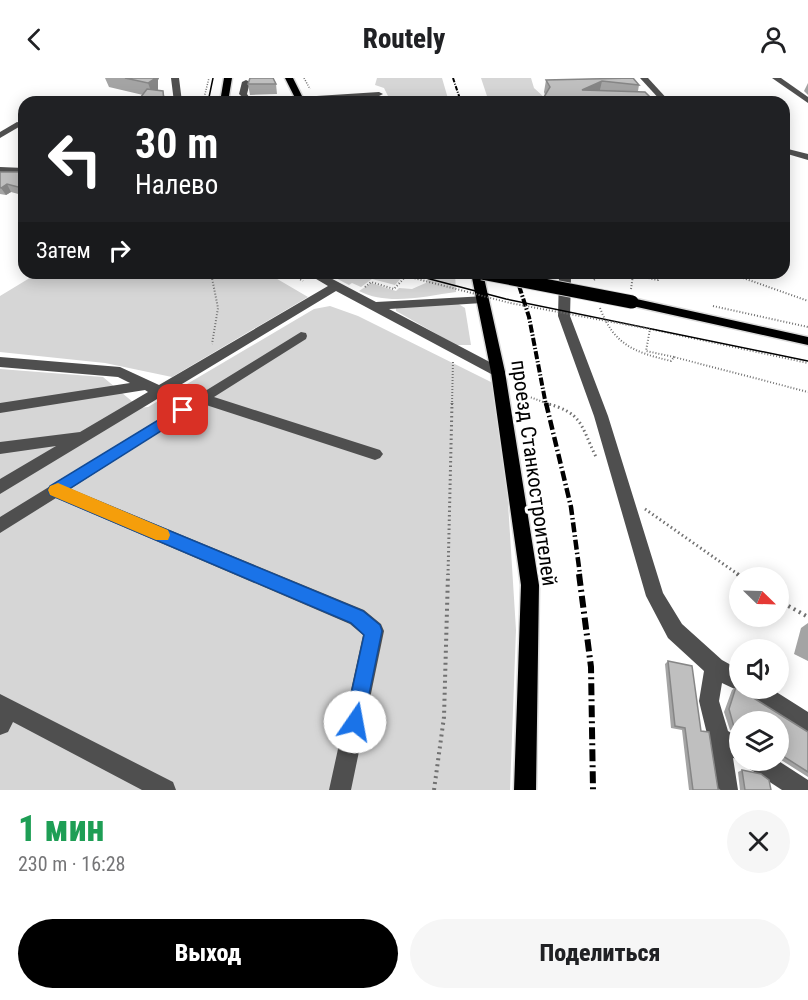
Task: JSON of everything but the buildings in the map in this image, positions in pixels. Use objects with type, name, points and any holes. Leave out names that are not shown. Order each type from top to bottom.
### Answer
[{"type":"main road","points":[[225,96],[228,78]]},
{"type":"main road","points":[[289,78],[298,96]]},
{"type":"main road","name":"проезд Станкостроителей","points":[[478,279],[498,372],[530,585],[525,790]]},
{"type":"main road","points":[[521,279],[631,296],[808,341]]},
{"type":"street","points":[[175,78],[177,96]]},
{"type":"street","points":[[644,78],[660,96]]},
{"type":"street","points":[[776,78],[808,101]]},
{"type":"street","points":[[245,96],[246,82]]},
{"type":"street","points":[[347,96],[379,94]]},
{"type":"street","points":[[0,135],[18,125]]},
{"type":"street","points":[[790,152],[808,157]]},
{"type":"street","points":[[0,170],[18,171]]},
{"type":"street","points":[[323,279],[498,372]]},
{"type":"street","points":[[565,279],[564,316],[601,416],[656,596],[675,631],[716,667],[729,675]]},
{"type":"street","points":[[0,408],[154,388],[214,360],[336,286]]},
{"type":"street","points":[[372,306],[482,299]]},
{"type":"street","points":[[0,526],[301,336]]},
{"type":"street","points":[[0,362],[120,372],[154,388]]},
{"type":"street","points":[[0,488],[132,409],[154,388]]},
{"type":"street","points":[[202,399],[375,454]]},
{"type":"street","points":[[0,448],[85,437]]},
{"type":"street","points":[[55,490],[313,597],[357,617],[374,631],[340,790]]},
{"type":"street","points":[[716,667],[710,701],[719,738],[727,790]]},
{"type":"street","points":[[768,699],[808,724]]},
{"type":"street","points":[[3,712],[165,790]]},
{"type":"street","points":[[719,738],[729,744]]},
{"type":"street","points":[[773,771],[803,790]]},
{"type":"path","points":[[204,96],[209,78]]},
{"type":"path","points":[[213,279],[218,294],[219,322],[212,347],[214,360]]},
{"type":"path","points":[[376,283],[394,289],[403,279]]},
{"type":"path","points":[[418,279],[510,303],[650,328],[808,363]]},
{"type":"path","points":[[631,296],[633,279]]},
{"type":"path","points":[[746,279],[808,301]]},
{"type":"path","points":[[599,305],[606,327],[634,351],[671,360],[674,357]]},
{"type":"path","points":[[650,328],[646,351],[808,392]]},
{"type":"path","points":[[434,790],[444,717],[454,350]]},
{"type":"path","points":[[789,606],[808,617]]},
{"type":"shaded area","points":[[377,78],[442,78],[447,96],[388,96],[384,88],[375,85]]},
{"type":"shaded area","points":[[481,78],[531,78],[534,88],[543,96],[487,96]]},
{"type":"shaded area","points":[[28,279],[277,279],[308,297],[172,377],[105,363],[0,352],[0,296]]},
{"type":"shaded area","points":[[338,279],[372,279],[361,287],[352,283],[349,285]]},
{"type":"shaded area","points":[[372,279],[400,279],[395,285]]},
{"type":"shaded area","points":[[428,279],[455,279],[456,292],[395,299],[370,296],[359,291],[371,283],[396,291],[399,288],[412,289],[428,282]]},
{"type":"shaded area","points":[[457,303],[465,308],[471,345],[456,345],[396,311],[396,308]]},
{"type":"shaded area","points":[[330,306],[358,316],[497,385],[506,471],[516,630],[510,790],[0,790],[0,369],[103,377],[134,403],[126,409],[148,407],[314,309]]},
{"type":"tram line","points":[[209,96],[213,78]]},
{"type":"tram line","points":[[430,279],[506,299],[808,361]]},
{"type":"railway","points":[[453,78],[459,96]]},
{"type":"railway","points":[[517,279],[529,317],[546,405]]},
{"type":"railway","points":[[546,403],[571,507],[580,575]]},
{"type":"railway","points":[[579,574],[591,667],[593,790]]},
{"type":"slow traffic","points":[[58,489],[55,490],[162,535]]},
{"type":"route","points":[[183,410],[55,490],[357,617],[374,631],[355,722]]}]
